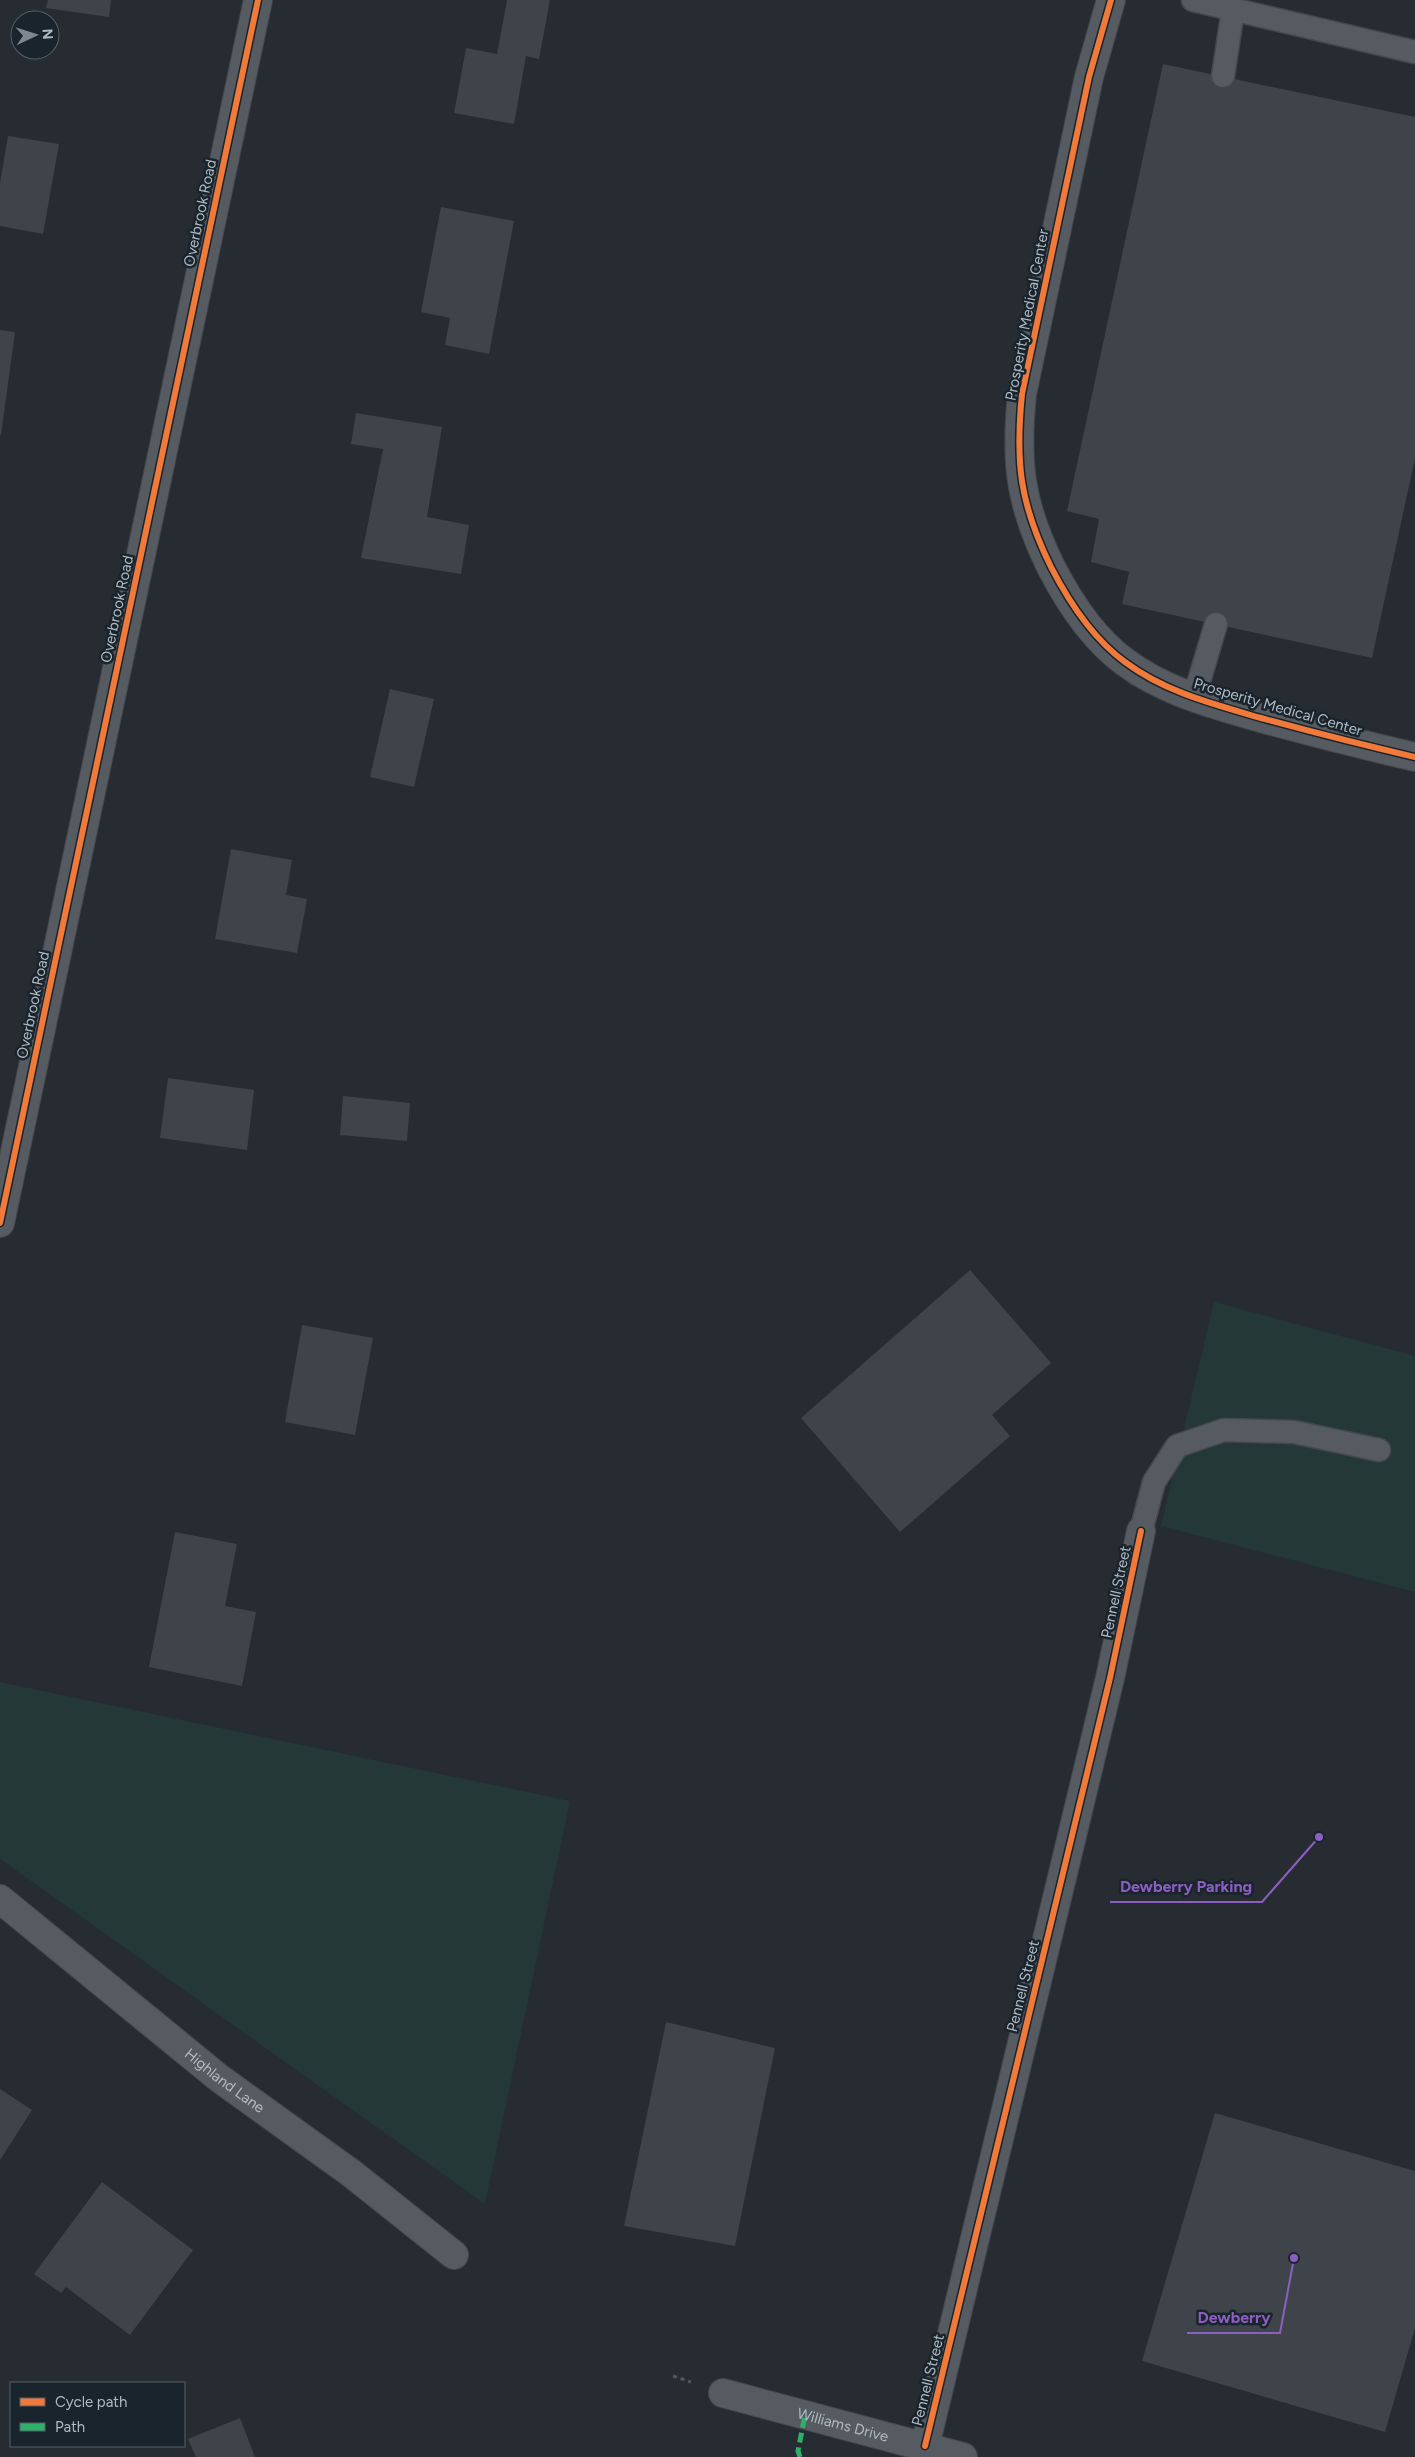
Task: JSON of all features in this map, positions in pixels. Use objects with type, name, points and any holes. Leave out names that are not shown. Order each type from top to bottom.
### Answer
[{"type":"street","name":"Overbrook Road","points":[[0,1224],[258,0]]},
{"type":"street","name":"Prosperity Medical Center","points":[[1111,0],[1089,78],[1022,394],[1018,437],[1020,477],[1028,515],[1041,546],[1075,610],[1123,661],[1148,678],[1194,698],[1324,736],[1415,757]]},
{"type":"street","name":"Pennell Street","points":[[925,2446],[1110,1678],[1141,1531]]},
{"type":"street","name":"Highland Lane","points":[[0,1899],[219,2078],[351,2174],[454,2255]]},
{"type":"street","name":"Williams Drive","points":[[722,2394],[963,2457]]},
{"type":"lane","points":[[1193,0],[1415,52]]},
{"type":"lane","points":[[1223,76],[1233,10]]},
{"type":"lane","points":[[1194,698],[1216,624]]},
{"type":"lane","points":[[1141,1531],[1154,1482],[1177,1446],[1224,1430],[1294,1432],[1379,1450]]},
{"type":"green space","points":[[1214,1302],[1415,1356],[1415,1592],[1161,1526]]},
{"type":"green space","points":[[0,1682],[570,1801],[485,2204],[0,1859]]},
{"type":"building","points":[[48,0],[111,0],[109,17],[46,8]]},
{"type":"building","points":[[507,0],[550,0],[539,59],[526,56],[514,124],[454,113],[466,48],[497,54]]},
{"type":"building","points":[[1163,64],[1415,117],[1415,458],[1372,658],[1122,604],[1129,572],[1091,562],[1099,519],[1067,511]]},
{"type":"building","points":[[8,136],[59,144],[43,234],[0,226],[0,183]]},
{"type":"building","points":[[441,207],[514,221],[489,354],[445,345],[450,318],[421,312]]},
{"type":"building","points":[[0,330],[15,332],[1,435],[0,435]]},
{"type":"building","points":[[356,413],[442,427],[427,517],[469,525],[461,574],[361,558],[383,449],[351,444]]},
{"type":"building","points":[[390,689],[434,699],[414,787],[370,777]]},
{"type":"building","points":[[231,849],[292,860],[286,895],[307,899],[297,953],[215,939]]},
{"type":"building","points":[[168,1078],[254,1090],[247,1150],[160,1138]]},
{"type":"building","points":[[343,1096],[410,1103],[407,1141],[340,1135]]},
{"type":"building","points":[[970,1270],[1051,1363],[992,1415],[1010,1436],[900,1532],[801,1418]]},
{"type":"building","points":[[302,1325],[373,1338],[355,1435],[285,1422]]},
{"type":"building","points":[[175,1532],[237,1544],[225,1606],[256,1612],[242,1686],[149,1667]]},
{"type":"building","points":[[666,2022],[775,2048],[735,2246],[624,2226]]},
{"type":"building","points":[[0,2089],[32,2110],[0,2160]]},
{"type":"building","points":[[1215,2113],[1415,2171],[1415,2328],[1385,2432],[1142,2361]]},
{"type":"building","points":[[102,2182],[193,2250],[130,2335],[66,2287],[61,2293],[34,2274]]},
{"type":"building","points":[[240,2418],[255,2457],[196,2457],[188,2439]]},
{"type":"marked path","points":[[800,2457],[798,2451],[805,2415]]},
{"type":"cycle path","points":[[0,1223],[258,0]]},
{"type":"cycle path","points":[[1111,0],[1089,77],[1022,394],[1019,441],[1020,462],[1022,483],[1032,523],[1051,567],[1082,619],[1102,642],[1140,672],[1173,689],[1225,708],[1415,757]]},
{"type":"cycle path","points":[[925,2446],[1110,1678],[1141,1531]]},
{"type":"place","name":"Dewberry Parking","points":[[1319,1837]]},
{"type":"place","name":"Dewberry","points":[[1294,2258]]}]
